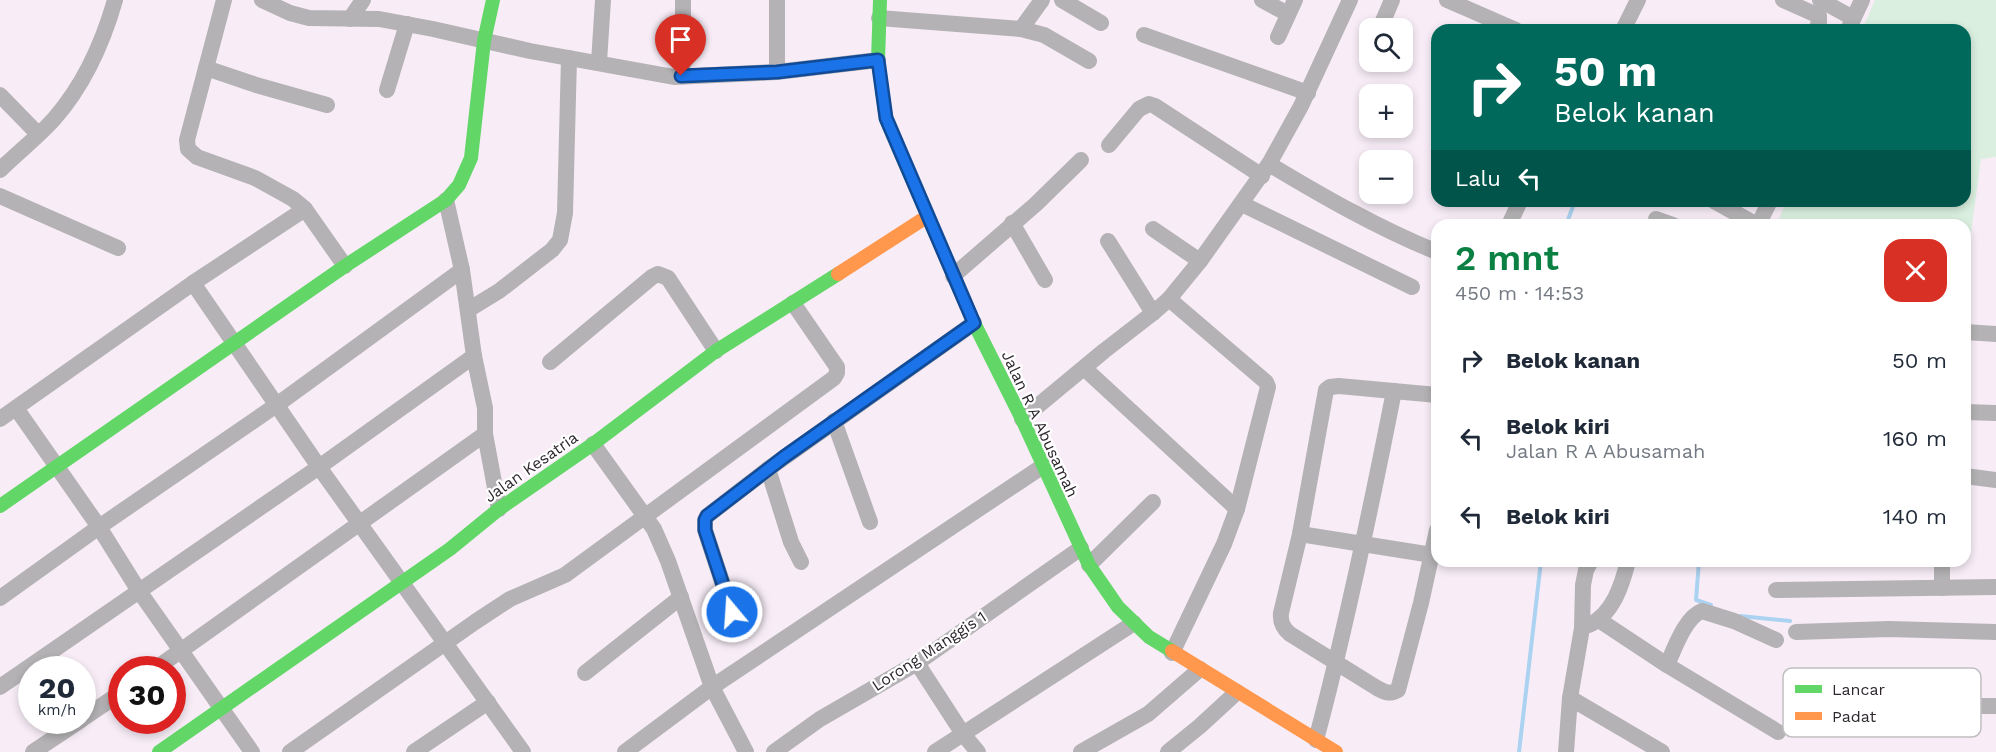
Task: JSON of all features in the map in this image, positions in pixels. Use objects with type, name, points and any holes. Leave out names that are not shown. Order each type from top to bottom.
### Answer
[{"type":"street","points":[[0,170],[53,120],[69,99],[108,24],[115,0]]},
{"type":"street","points":[[224,0],[187,140],[188,149],[197,157],[255,178],[293,199],[305,209],[345,266]]},
{"type":"street","points":[[262,0],[290,13],[309,18],[379,19],[569,58],[681,76],[777,72],[878,60]]},
{"type":"street","points":[[350,19],[363,0]]},
{"type":"street","points":[[0,506],[345,266],[446,200],[459,185],[471,158],[484,41],[493,0]]},
{"type":"street","points":[[599,62],[603,0]]},
{"type":"street","points":[[681,76],[683,0]]},
{"type":"street","points":[[777,0],[777,72]]},
{"type":"street","name":"Jalan R A Abusamah","points":[[880,0],[878,60],[886,118],[974,323],[1022,419],[1089,565],[1102,585],[1134,623],[1172,653],[1336,752]]},
{"type":"street","points":[[1021,28],[1042,0]]},
{"type":"street","points":[[1062,0],[1101,24]]},
{"type":"street","points":[[1262,0],[1292,7],[1278,37]]},
{"type":"street","points":[[1022,419],[1169,299],[1200,261],[1266,170],[1308,93],[1350,0]]},
{"type":"street","points":[[1384,18],[1392,0]]},
{"type":"street","points":[[1447,0],[1502,24]]},
{"type":"street","points":[[1626,24],[1638,0]]},
{"type":"street","points":[[1784,0],[1818,16],[1818,24]]},
{"type":"street","points":[[1820,0],[1851,24],[1863,0]]},
{"type":"street","points":[[879,18],[1021,28],[1044,35],[1089,61]]},
{"type":"street","points":[[387,90],[407,24]]},
{"type":"street","points":[[1144,35],[1308,93]]},
{"type":"street","points":[[468,310],[516,278],[552,250],[560,240],[565,213],[569,58]]},
{"type":"street","points":[[206,68],[327,105]]},
{"type":"street","points":[[2,99],[38,134]]},
{"type":"street","points":[[1109,145],[1138,109],[1149,104],[1266,170],[1431,250]]},
{"type":"street","points":[[953,276],[1036,204],[1081,160]]},
{"type":"street","points":[[0,196],[118,248]]},
{"type":"street","points":[[446,200],[462,270],[474,356],[485,408],[485,434],[499,509]]},
{"type":"street","points":[[1242,204],[1412,286]]},
{"type":"street","points":[[1725,207],[1747,219]]},
{"type":"street","points":[[0,419],[305,209]]},
{"type":"street","name":"Jalan Kesatria","points":[[159,752],[450,549],[499,509],[593,444],[716,351],[928,216]]},
{"type":"street","points":[[1012,223],[1045,280]]},
{"type":"street","points":[[1153,229],[1200,261]]},
{"type":"street","points":[[1108,241],[1153,313]]},
{"type":"street","points":[[0,598],[278,404],[462,270]]},
{"type":"street","points":[[550,362],[658,274],[668,279],[716,351]]},
{"type":"street","points":[[193,284],[278,404],[319,467],[523,752]]},
{"type":"street","points":[[1169,299],[1266,382],[1267,393],[1236,509],[1224,544],[1172,653]]},
{"type":"street","points":[[290,752],[510,599],[565,575],[836,376],[837,367],[793,303]]},
{"type":"street","points":[[732,612],[705,530],[705,520],[711,512],[834,421],[974,323]]},
{"type":"street","points":[[1971,332],[1996,334]]},
{"type":"street","points":[[0,687],[319,467],[474,356]]},
{"type":"street","points":[[1084,368],[1236,509]]},
{"type":"street","points":[[1300,534],[1431,555],[1398,690],[1388,693],[1290,634],[1282,624],[1281,613],[1300,534],[1326,390],[1339,386],[1431,394]]},
{"type":"street","points":[[1316,740],[1364,545],[1395,391]]},
{"type":"street","points":[[16,408],[99,527],[139,591],[252,752]]},
{"type":"street","points":[[1971,412],[1996,413]]},
{"type":"street","points":[[834,421],[870,522]]},
{"type":"street","points":[[172,656],[485,434]]},
{"type":"street","points":[[593,444],[654,529],[681,597],[712,687],[746,752]]},
{"type":"street","points":[[626,752],[712,687],[1044,466]]},
{"type":"street","points":[[768,469],[791,542],[801,562]]},
{"type":"street","points":[[1971,477],[1996,480]]},
{"type":"street","points":[[1089,565],[1153,502]]},
{"type":"street","name":"Lorong Manggis 1","points":[[774,752],[820,719],[917,663],[1081,548]]},
{"type":"street","points":[[1566,752],[1570,698],[1582,628],[1583,585],[1588,567]]},
{"type":"street","points":[[1582,628],[1599,620],[1614,600],[1626,567]]},
{"type":"street","points":[[1941,588],[1942,567]]},
{"type":"street","points":[[1776,591],[1996,587]]},
{"type":"street","points":[[585,673],[681,597]]},
{"type":"street","points":[[1667,665],[1681,635],[1694,616],[1702,610],[1734,621],[1776,640]]},
{"type":"street","points":[[1599,620],[1667,665],[1778,732]]},
{"type":"street","points":[[935,752],[1134,623]]},
{"type":"street","points":[[1796,632],[1889,629],[1996,632]]},
{"type":"street","points":[[917,663],[963,734],[978,752]]},
{"type":"street","points":[[1081,752],[1148,714],[1200,669]]},
{"type":"street","points":[[1168,752],[1237,692]]},
{"type":"street","points":[[1570,698],[1662,752]]},
{"type":"street","points":[[414,752],[488,702]]},
{"type":"street","points":[[33,752],[61,734]]},
{"type":"green space","points":[[1875,0],[1996,0],[1996,157],[1981,159],[1971,233],[1971,219],[1779,219],[1784,207],[1971,207],[1971,24],[1865,24]]},
{"type":"waterway","points":[[1568,219],[1573,207]]},
{"type":"waterway","points":[[1519,752],[1540,567]]},
{"type":"waterway","points":[[1699,567],[1696,600],[1711,605]]},
{"type":"waterway","points":[[1740,616],[1790,621]]},
{"type":"traffic: fast","points":[[0,506],[345,266],[446,200],[459,185],[471,158],[484,41],[493,0]]},
{"type":"traffic: fast","points":[[880,0],[878,60],[886,119],[974,323],[1022,419],[1089,565],[1118,607],[1149,637],[1172,651]]},
{"type":"traffic: fast","points":[[159,752],[450,549],[499,509],[593,444],[716,351],[838,274]]},
{"type":"traffic: slow","points":[[838,274],[928,216]]},
{"type":"traffic: slow","points":[[1172,651],[1336,752]]},
{"type":"route","points":[[681,76],[777,72],[878,60],[886,118],[974,323],[784,457],[707,516],[705,530],[732,612]]}]
